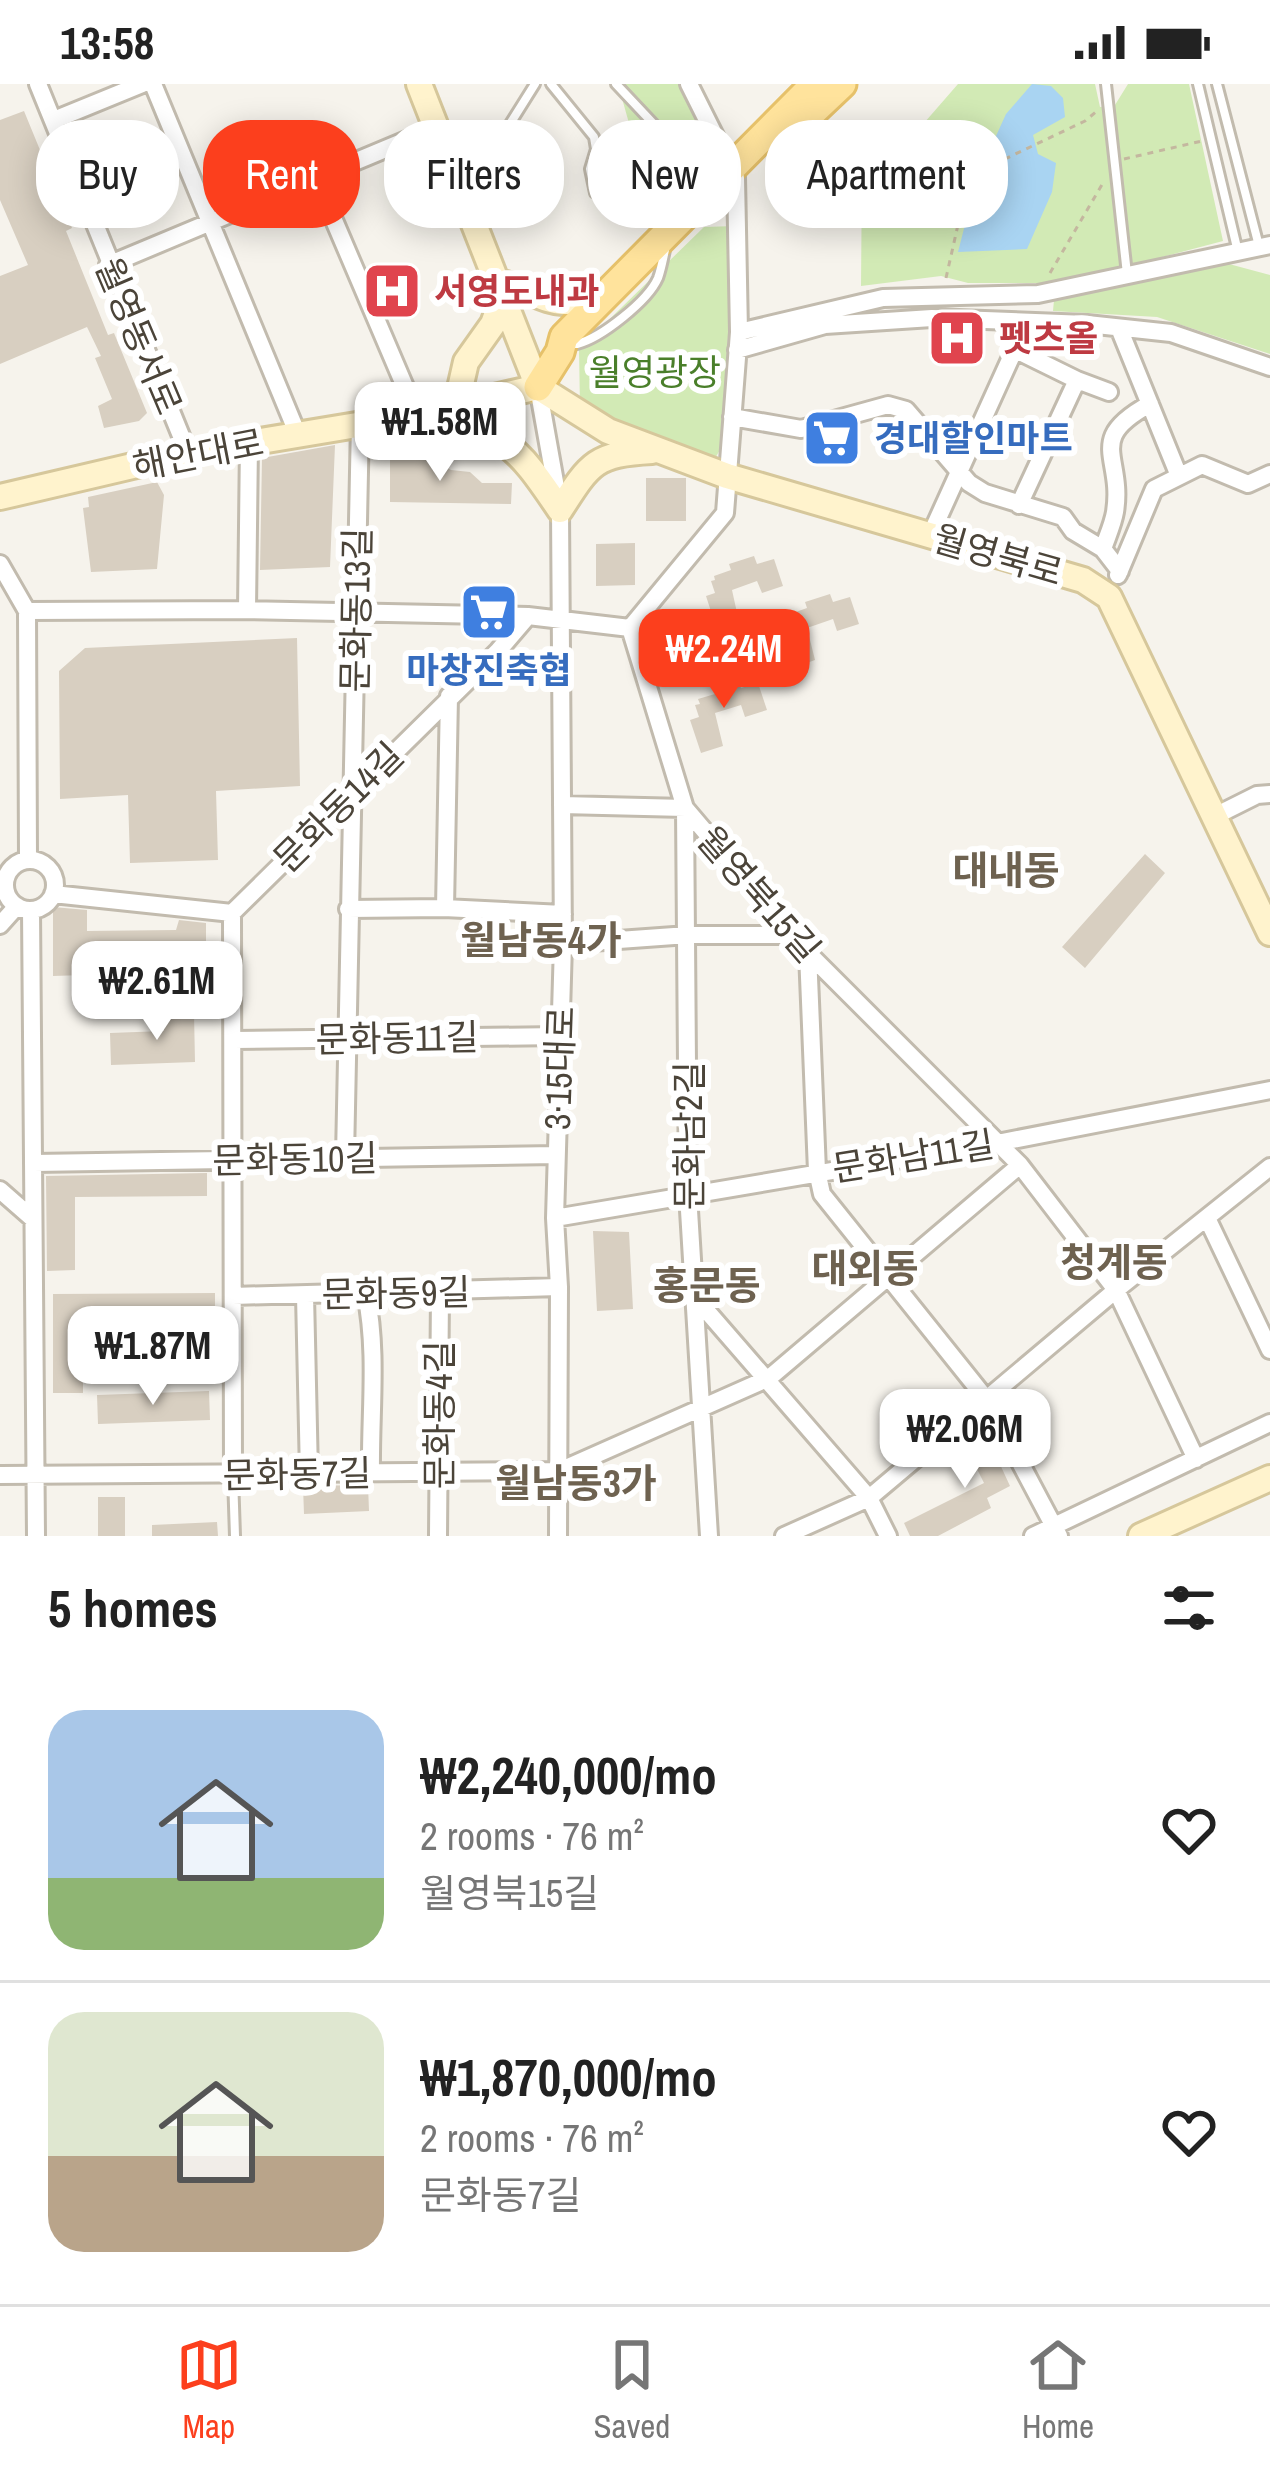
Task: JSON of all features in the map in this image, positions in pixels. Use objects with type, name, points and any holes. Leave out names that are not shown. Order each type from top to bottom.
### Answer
[{"type":"main road","points":[[419,84],[435,120]]},
{"type":"main road","points":[[741,164],[815,84]]},
{"type":"main road","points":[[741,166],[842,84]]},
{"type":"main road","points":[[477,228],[538,387]]},
{"type":"main road","points":[[569,348],[564,337],[670,228]]},
{"type":"main road","points":[[538,387],[684,228]]},
{"type":"main road","points":[[501,290],[521,288],[553,304],[571,305],[606,293]]},
{"type":"main road","points":[[456,406],[466,362],[493,324],[501,290]]},
{"type":"main road","name":"해안대로","points":[[0,497],[188,453],[417,415],[538,387]]},
{"type":"main road","name":"월영북로","points":[[538,387],[608,431],[727,476],[1083,580],[1109,597],[1266,916]]},
{"type":"main road","points":[[388,419],[463,426],[500,437],[526,459],[560,510],[580,478],[602,457],[661,451]]},
{"type":"main road","points":[[1141,1536],[1270,1478]]},
{"type":"street","name":"월영동서로","points":[[38,84],[54,120]]},
{"type":"street","points":[[54,120],[142,84]]},
{"type":"street","points":[[153,84],[203,203]]},
{"type":"street","points":[[689,84],[707,120]]},
{"type":"street","points":[[108,265],[203,225]]},
{"type":"street","name":"월영동서로","points":[[94,228],[188,453]]},
{"type":"street","points":[[213,228],[298,435]]},
{"type":"street","points":[[337,228],[417,415]]},
{"type":"street","points":[[27,611],[528,616],[630,628],[725,513],[738,341],[735,228]]},
{"type":"street","points":[[738,341],[883,298],[1038,295],[1238,252],[1267,250]]},
{"type":"street","points":[[738,341],[825,325],[932,318],[1027,322],[1171,333],[1270,367]]},
{"type":"street","points":[[930,536],[1027,322]]},
{"type":"street","points":[[1120,328],[1179,476]]},
{"type":"street","points":[[1016,350],[1109,392]]},
{"type":"street","points":[[1019,505],[1077,380]]},
{"type":"street","name":"3·15대로","points":[[538,387],[560,510],[563,944],[555,1218],[558,1536]]},
{"type":"street","points":[[1103,549],[1115,513],[1110,450],[1114,434],[1122,419],[1150,404]]},
{"type":"street","points":[[732,417],[801,429],[888,405],[906,410],[960,473],[985,493],[1063,517],[1073,531],[1103,549],[1120,571]]},
{"type":"street","name":"문화동13길","points":[[345,1157],[360,423]]},
{"type":"street","points":[[247,610],[249,443]]},
{"type":"street","points":[[1109,597],[1154,489],[1202,465],[1248,484],[1270,474]]},
{"type":"street","points":[[0,564],[27,611],[28,860]]},
{"type":"street","name":"문화동14길","points":[[232,913],[528,616]]},
{"type":"street","name":"월영북15길","points":[[630,628],[685,808],[790,934],[1020,1165],[1116,1290],[1196,1459]]},
{"type":"street","points":[[444,908],[449,696]]},
{"type":"street","points":[[1215,816],[1257,795],[1270,794]]},
{"type":"street","points":[[562,806],[685,808]]},
{"type":"street","name":"문화남2길","points":[[685,808],[688,1195],[709,1536]]},
{"type":"street","points":[[0,925],[24,908],[44,905],[53,894],[52,873],[42,863],[28,860],[5,865],[5,890],[24,908],[34,1163],[36,1536]]},
{"type":"street","points":[[53,894],[232,913],[233,1474]]},
{"type":"street","points":[[348,909],[562,914]]},
{"type":"street","points":[[563,944],[688,934],[790,934]]},
{"type":"street","points":[[808,953],[817,1171],[822,1193],[987,1400],[1056,1531]]},
{"type":"street","name":"문화동11길","points":[[234,1040],[560,1036]]},
{"type":"street","name":"문화남11길","points":[[555,1218],[997,1143],[1270,1090]]},
{"type":"street","name":"문화동10길","points":[[34,1163],[556,1155]]},
{"type":"street","points":[[559,1471],[769,1378],[1020,1165]]},
{"type":"street","points":[[784,1536],[869,1498],[1270,1167]]},
{"type":"street","points":[[0,1190],[33,1219]]},
{"type":"street","points":[[1207,1218],[1270,1350]]},
{"type":"street","name":"문화동9길","points":[[233,1296],[559,1287]]},
{"type":"street","name":"문화동4길","points":[[438,1536],[440,1293]]},
{"type":"street","points":[[366,1294],[374,1409],[371,1473]]},
{"type":"street","points":[[693,1294],[869,1498],[888,1536]]},
{"type":"street","points":[[305,1295],[309,1474]]},
{"type":"street","points":[[1033,1536],[1056,1531],[1270,1423]]},
{"type":"street","name":"문화동7길","points":[[0,1474],[559,1471]]},
{"type":"lane","points":[[512,120],[535,84]]},
{"type":"lane","points":[[551,84],[588,129]]},
{"type":"lane","points":[[616,84],[650,120]]},
{"type":"lane","points":[[1106,84],[1127,275]]},
{"type":"lane","points":[[1109,101],[1119,84]]},
{"type":"lane","points":[[1198,84],[1238,252]]},
{"type":"lane","points":[[1217,84],[1267,250]]},
{"type":"lane","points":[[1210,140],[1231,135]]},
{"type":"lane","points":[[233,1474],[235,1536]]},
{"type":"path","points":[[942,297],[969,176],[1085,121],[1109,101]]},
{"type":"green space","points":[[618,84],[685,84],[702,120],[628,120]]},
{"type":"green space","points":[[958,84],[1095,84],[1100,107],[1115,105],[1128,84],[1189,84],[1223,241],[1064,283],[968,283],[941,276],[861,286],[861,228],[1008,228],[1008,120],[927,120]]},
{"type":"green space","name":"월영광장","points":[[703,228],[735,228],[721,448],[713,462],[580,408],[579,349]]},
{"type":"green space","points":[[1229,264],[1270,275],[1270,354],[1157,317],[1053,311],[1054,300]]},
{"type":"water","points":[[1032,84],[1051,86],[1063,98],[1065,117],[1033,135],[1038,154],[1056,163],[1052,192],[1027,249],[958,252],[964,228],[1008,228],[1006,114]]},
{"type":"building","points":[[24,111],[36,140],[36,228],[72,228],[66,231],[108,335],[114,333],[147,413],[139,421],[104,428],[98,406],[112,399],[95,358],[101,356],[87,327],[0,364],[0,276],[28,265],[0,200],[0,120]]},
{"type":"building","points":[[335,445],[330,567],[260,570],[262,458]]},
{"type":"building","points":[[390,455],[428,455],[451,470],[470,472],[482,483],[512,483],[511,504],[390,502]]},
{"type":"building","points":[[646,478],[686,478],[686,521],[646,521]]},
{"type":"building","points":[[157,482],[164,495],[157,569],[91,572],[83,508],[89,507],[88,497]]},
{"type":"building","points":[[635,543],[635,585],[596,586],[596,544]]},
{"type":"building","points":[[754,556],[757,564],[774,559],[783,586],[762,593],[757,581],[732,590],[739,622],[717,630],[706,596],[715,593],[711,581],[731,570],[729,564]]},
{"type":"building","points":[[830,594],[833,602],[850,597],[859,624],[837,631],[833,619],[807,628],[815,660],[793,668],[782,634],[791,631],[787,619],[807,608],[805,602]]},
{"type":"building","points":[[297,638],[300,786],[216,791],[218,860],[130,863],[128,795],[60,799],[59,671],[85,648]]},
{"type":"building","points":[[738,680],[741,688],[758,683],[767,710],[745,717],[741,705],[715,713],[723,746],[701,753],[690,720],[699,717],[698,699]]},
{"type":"building","points":[[1145,854],[1165,873],[1085,968],[1062,947]]},
{"type":"building","points":[[53,907],[87,910],[87,931],[176,930],[179,920],[206,923],[206,969],[188,969],[188,984],[84,984],[84,975],[53,976]]},
{"type":"building","points":[[194,1013],[195,1062],[111,1065],[110,1033],[164,1031],[163,1014]]},
{"type":"building","points":[[207,1173],[207,1196],[75,1197],[75,1270],[47,1271],[46,1176]]},
{"type":"building","points":[[593,1231],[629,1232],[633,1309],[597,1311]]},
{"type":"building","points":[[215,1293],[215,1319],[83,1320],[83,1393],[53,1393],[53,1294]]},
{"type":"building","points":[[209,1391],[210,1420],[98,1424],[97,1395]]},
{"type":"building","points":[[980,1421],[1010,1486],[987,1498],[991,1508],[938,1536],[910,1536],[904,1523],[984,1483],[961,1437]]},
{"type":"building","points":[[368,1485],[369,1511],[304,1514],[303,1486]]},
{"type":"building","points":[[98,1497],[125,1497],[125,1536],[98,1536]]},
{"type":"building","points":[[217,1522],[218,1536],[152,1536],[152,1525]]},
{"type":"place","name":"서영도내과","points":[[392,291]]},
{"type":"place","name":"펫츠올","points":[[957,338]]},
{"type":"place","name":"경대할인마트","points":[[832,438]]},
{"type":"place","name":"마창진축협","points":[[489,612]]},
{"type":"district","name":"대내동","points":[[1006,870]]},
{"type":"district","name":"월남동4가","points":[[541,940]]},
{"type":"district","name":"청계동","points":[[1114,1262]]},
{"type":"district","name":"대외동","points":[[865,1268]]},
{"type":"district","name":"홍문동","points":[[707,1285]]},
{"type":"district","name":"월남동3가","points":[[576,1483]]}]
